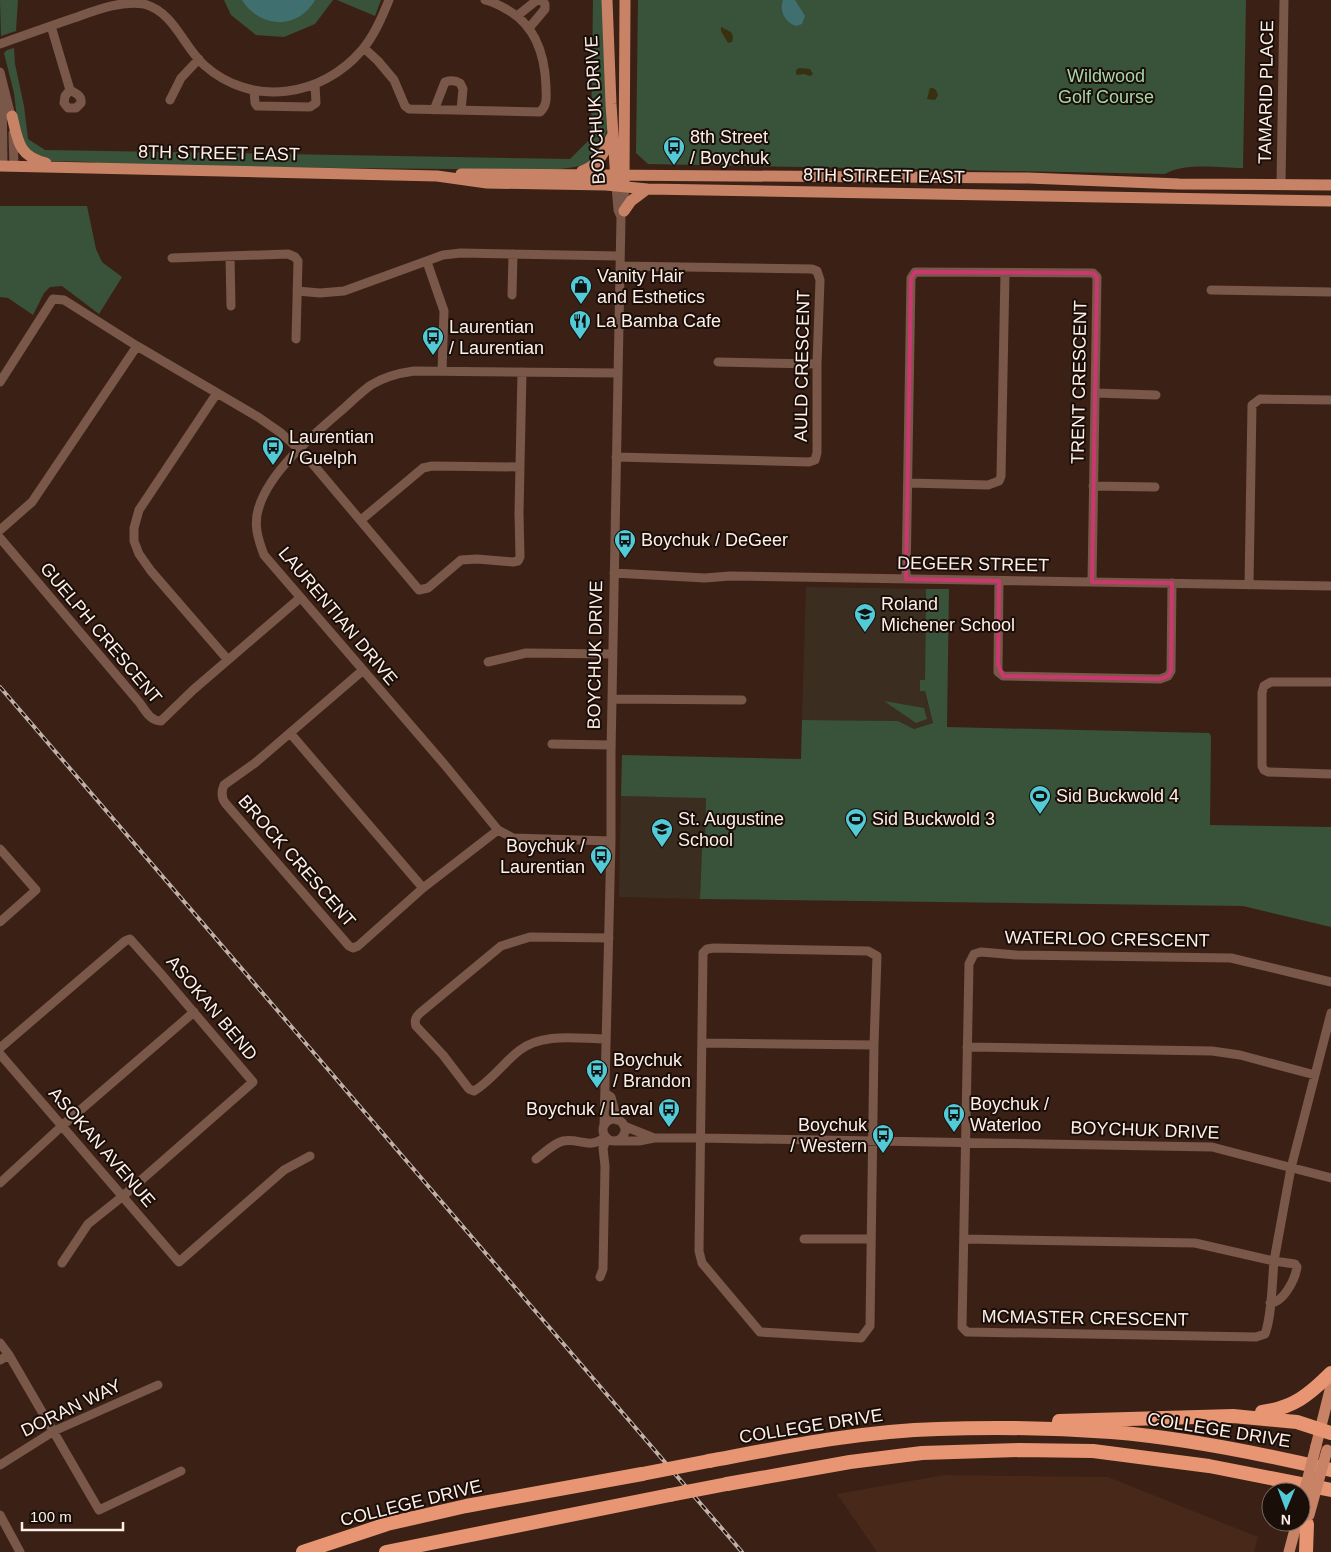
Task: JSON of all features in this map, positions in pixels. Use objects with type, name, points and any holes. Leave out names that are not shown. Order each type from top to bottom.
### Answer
[{"type":"highway","points":[[936,1429],[1008,1423],[1233,1416],[1280,1410],[1305,1398],[1331,1373]]},
{"type":"highway","points":[[1233,1416],[1289,1421],[1328,1433]]},
{"type":"highway","name":"COLLEGE DRIVE","points":[[303,1552],[387,1524],[466,1506],[867,1434],[936,1429],[1062,1429],[1113,1432],[1240,1451],[1331,1470]]},
{"type":"highway","points":[[386,1552],[727,1484],[850,1462],[922,1453],[1020,1450],[1093,1451],[1258,1474],[1331,1490]]},
{"type":"highway","points":[[1258,1474],[1331,1496]]},
{"type":"highway","points":[[1305,1532],[1306,1552]]},
{"type":"main road","name":"BOYCHUK DRIVE","points":[[607,0],[612,136],[620,180]]},
{"type":"main road","name":"BOYCHUK DRIVE","points":[[620,180],[624,153],[625,0]]},
{"type":"main road","points":[[12,116],[18,143],[22,151],[28,156],[44,163],[78,168]]},
{"type":"main road","points":[[575,174],[592,168],[600,159],[612,136]]},
{"type":"main road","points":[[624,153],[644,175]]},
{"type":"main road","name":"8TH STREET EAST","points":[[6,166],[437,176],[487,184],[620,180],[644,175],[1028,178],[1179,184],[1331,185]]},
{"type":"main road","name":"8TH STREET EAST","points":[[437,176],[452,174],[575,174],[620,180],[647,189],[1331,201]]},
{"type":"main road","points":[[622,214],[631,201],[647,189]]},
{"type":"main road","points":[[1309,1482],[1328,1433],[1331,1386]]},
{"type":"main road","points":[[1311,1490],[1321,1448]]},
{"type":"main road","points":[[1289,1552],[1298,1532]]},
{"type":"main road","points":[[1300,1552],[1302,1532]]},
{"type":"street","points":[[0,44],[105,7],[129,2],[159,5],[207,67],[226,79],[254,90],[283,92],[314,85],[334,76],[364,48],[389,0]]},
{"type":"street","points":[[364,48],[394,80],[405,106],[418,110],[540,112],[546,102],[546,84],[539,44],[517,16],[492,1],[485,0]]},
{"type":"street","points":[[517,16],[537,0]]},
{"type":"street","points":[[528,28],[545,9],[545,4],[541,0]]},
{"type":"street","name":"TAMARID PLACE","points":[[1281,185],[1284,0]]},
{"type":"street","points":[[51,26],[70,90]]},
{"type":"street","points":[[170,100],[181,78],[199,59]]},
{"type":"street","points":[[1,75],[12,116],[6,166]]},
{"type":"street","points":[[1,75],[1,117],[6,166]]},
{"type":"street","points":[[434,110],[441,90],[445,82],[449,80],[460,83],[462,89],[461,110]]},
{"type":"street","points":[[254,90],[257,106],[310,108],[316,103],[314,85]]},
{"type":"street","name":"BOYCHUK DRIVE","points":[[620,180],[618,210],[622,214],[605,1093],[608,1136],[639,1141],[654,1138],[700,1138],[1212,1147],[1331,1178]]},
{"type":"street","points":[[297,291],[320,293],[344,291],[444,255],[461,253],[620,256]]},
{"type":"street","points":[[172,258],[288,254],[295,257],[298,261],[296,339]]},
{"type":"street","points":[[512,254],[512,296]]},
{"type":"street","points":[[230,256],[231,306]]},
{"type":"street","points":[[427,262],[444,311],[442,371]]},
{"type":"street","name":"AULD CRESCENT","points":[[616,457],[813,461],[817,456],[817,364],[820,280],[817,271],[812,269],[620,266]]},
{"type":"street","name":"TRENT CRESCENT","points":[[906,579],[911,278],[915,272],[925,270],[1005,273],[1093,273],[1097,277],[1092,582]]},
{"type":"street","points":[[908,483],[988,484],[1000,481],[1005,273]]},
{"type":"street","points":[[1211,290],[1331,292]]},
{"type":"street","points":[[0,382],[54,299],[64,300],[280,432],[298,449],[361,520],[419,590],[428,588],[461,560],[513,562],[518,561],[520,557],[518,513],[522,372]]},
{"type":"street","points":[[0,530],[32,502],[137,346]]},
{"type":"street","points":[[718,362],[817,364]]},
{"type":"street","name":"LAURENTIAN DRIVE","points":[[498,830],[444,764],[264,555],[256,535],[258,508],[267,488],[298,449],[371,385],[395,374],[414,371],[618,373]]},
{"type":"street","points":[[218,393],[139,510],[134,528],[134,541],[139,554],[151,571],[228,660]]},
{"type":"street","points":[[1095,393],[1156,395]]},
{"type":"street","points":[[1249,584],[1252,405],[1260,400],[1331,400]]},
{"type":"street","points":[[361,520],[423,468],[432,466],[520,467]]},
{"type":"street","points":[[1094,486],[1154,487]]},
{"type":"street","name":"GUELPH CRESCENT","points":[[0,538],[152,719],[161,721],[193,690],[300,598]]},
{"type":"street","name":"DEGEER STREET","points":[[614,573],[705,578],[730,576],[1331,586]]},
{"type":"street","points":[[999,581],[998,672],[1003,676],[1160,679],[1168,676],[1171,671],[1172,583]]},
{"type":"street","points":[[488,662],[526,653],[613,654]]},
{"type":"street","name":"BROCK CRESCENT","points":[[362,671],[323,702],[255,763],[224,785],[222,795],[226,804],[284,872],[349,946],[353,948],[358,946],[423,888],[498,830]]},
{"type":"street","points":[[1331,682],[1271,682],[1264,686],[1262,693],[1262,766],[1268,772],[1331,774]]},
{"type":"street","points":[[613,699],[742,700]]},
{"type":"street","points":[[290,733],[423,888]]},
{"type":"street","points":[[552,744],[611,745]]},
{"type":"street","points":[[498,830],[513,838],[611,841]]},
{"type":"street","points":[[0,849],[36,890],[0,922]]},
{"type":"street","points":[[606,1039],[547,1039],[534,1042],[521,1049],[474,1091],[469,1089],[414,1022],[420,1013],[501,946],[530,937],[609,938]]},
{"type":"street","name":"ASOKAN BEND","points":[[0,1048],[125,941],[130,939],[253,1082],[123,1196]]},
{"type":"street","points":[[714,948],[868,951],[873,953],[877,956],[874,1045],[870,1326],[861,1338],[760,1332],[702,1263],[699,1251],[704,953],[707,949],[714,948]]},
{"type":"street","name":"WATERLOO CRESCENT","points":[[966,1144],[969,964],[974,954],[981,952],[1016,955],[1231,958],[1331,982]]},
{"type":"street","points":[[0,1183],[63,1125],[194,1012]]},
{"type":"street","points":[[1291,1168],[1331,1012]]},
{"type":"street","points":[[702,1043],[874,1045]]},
{"type":"street","points":[[967,1047],[1212,1051],[1240,1055],[1314,1074]]},
{"type":"street","name":"ASOKAN AVENUE","points":[[0,1054],[179,1262],[284,1170],[310,1156]]},
{"type":"street","name":"BOYCHUK DRIVE","points":[[605,1093],[611,1097],[620,1123],[654,1138]]},
{"type":"street","points":[[536,1159],[563,1141],[593,1144],[608,1136],[623,1136],[620,1123],[608,1121],[608,1136],[603,1148],[605,1166],[603,1269],[600,1277]]},
{"type":"street","name":"MCMASTER CRESCENT","points":[[966,1144],[962,1326],[967,1332],[1256,1337],[1265,1334],[1268,1324],[1274,1261],[1291,1168]]},
{"type":"street","points":[[62,1263],[88,1224],[123,1196]]},
{"type":"street","points":[[804,1239],[871,1239]]},
{"type":"street","points":[[964,1239],[1195,1243],[1295,1264],[1298,1267],[1296,1273],[1281,1299],[1270,1303]]},
{"type":"street","points":[[0,1343],[10,1355],[99,1510],[180,1471]]},
{"type":"street","points":[[0,1360],[10,1355]]},
{"type":"street","name":"DORAN WAY","points":[[0,1465],[54,1431],[158,1385]]},
{"type":"street","points":[[0,1515],[20,1552]]},
{"type":"highlighted area","points":[[915,272],[1093,273],[1097,277],[1092,582],[1172,583],[1171,671],[1168,676],[1160,679],[1003,676],[998,665],[999,581],[906,579],[911,278]]},
{"type":"shaded area","name":"Roland Michener School","points":[[806,587],[926,589],[925,694],[933,723],[914,729],[898,721],[802,720]]},
{"type":"shaded area","name":"St. Augustine School","points":[[621,796],[706,797],[705,846],[702,849],[700,899],[619,897]]},
{"type":"shaded area","points":[[944,1475],[1108,1477],[1258,1537],[1254,1552],[877,1552],[837,1494]]},
{"type":"green space","points":[[0,0],[18,0],[16,31],[1,36]]},
{"type":"green space","points":[[224,0],[333,0],[315,24],[284,37],[256,35],[231,15]]},
{"type":"green space","points":[[337,0],[381,0],[375,16]]},
{"type":"green space","points":[[593,0],[603,0],[607,129],[600,150],[591,162],[576,167],[554,170],[114,166],[91,162],[50,161],[25,150],[18,126],[14,93],[4,53],[14,48],[28,139],[45,150],[570,159],[591,138]]},
{"type":"green space","name":"Wildwood Golf Course","points":[[638,0],[1246,0],[1243,168],[1192,167],[1173,170],[1165,174],[648,164],[636,153]]},
{"type":"green space","points":[[0,206],[87,206],[96,249],[102,262],[122,277],[99,314],[62,286],[50,287],[44,293],[33,315],[8,298],[0,297]]},
{"type":"green space","points":[[926,589],[949,589],[947,727],[1209,733],[1211,736],[1210,825],[1331,827],[1331,927],[1243,906],[700,899],[702,849],[705,846],[706,798],[621,796],[622,755],[801,759],[802,720],[898,721],[914,729],[933,723],[925,691],[920,691],[920,680],[925,680]]},
{"type":"green space","points":[[884,701],[924,708],[927,719],[916,723]]},
{"type":"sand","points":[[721,27],[731,32],[732,42],[728,43],[721,31]]},
{"type":"sand","points":[[799,68],[810,69],[813,74],[810,76],[804,74],[796,75],[796,70]]},
{"type":"sand","points":[[930,88],[936,90],[938,95],[935,100],[927,99]]},
{"type":"water","points":[[242,0],[315,0],[308,10],[299,17],[279,22],[269,21],[259,16],[250,10]]},
{"type":"water","points":[[783,0],[795,0],[805,16],[802,24],[796,26],[786,19],[782,12]]},
{"type":"railway","points":[[0,687],[742,1552]]},
{"type":"place","name":"8th Street / Boychuk","points":[[674,166]]},
{"type":"place","name":"Vanity Hair and Esthetics","points":[[581,305]]},
{"type":"place","name":"La Bamba Cafe","points":[[580,340]]},
{"type":"place","name":"Laurentian / Laurentian","points":[[433,356]]},
{"type":"place","name":"Laurentian / Guelph","points":[[273,466]]},
{"type":"place","name":"Boychuk / DeGeer","points":[[625,559]]},
{"type":"place","name":"Roland Michener School","points":[[865,633]]},
{"type":"place","name":"Sid Buckwold 4","points":[[1040,815]]},
{"type":"place","name":"Sid Buckwold 3","points":[[856,838]]},
{"type":"place","name":"St. Augustine School","points":[[662,848]]},
{"type":"place","name":"Boychuk / Laurentian","points":[[601,875]]},
{"type":"place","name":"Boychuk / Brandon","points":[[597,1089]]},
{"type":"place","name":"Boychuk / Laval","points":[[669,1128]]},
{"type":"place","name":"Boychuk / Waterloo","points":[[954,1133]]},
{"type":"place","name":"Boychuk / Western","points":[[883,1154]]}]
